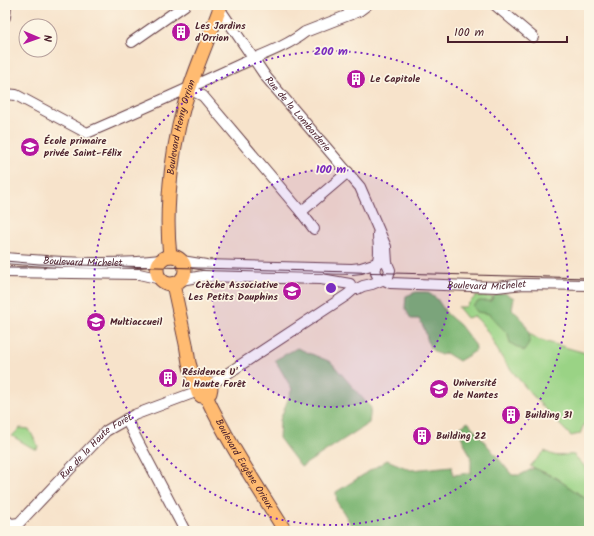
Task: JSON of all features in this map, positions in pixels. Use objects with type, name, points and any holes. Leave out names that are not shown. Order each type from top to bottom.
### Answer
[{"type":"main road","name":"Boulevard Henry Orrion","points":[[165,258],[169,192],[178,135],[189,89],[219,6]]},
{"type":"main road","points":[[176,256],[182,261],[186,270],[185,275],[177,282],[167,283],[161,279],[157,270],[165,258],[176,256]]},
{"type":"main road","name":"Boulevard Eugène Orieux","points":[[177,282],[189,363],[227,437],[285,531]]},
{"type":"street","points":[[5,17],[6,5]]},
{"type":"street","points":[[132,42],[185,5]]},
{"type":"street","points":[[346,5],[352,14]]},
{"type":"street","points":[[5,94],[16,95],[87,133],[254,59],[299,37],[305,32],[362,10],[367,5]]},
{"type":"street","points":[[495,5],[507,9],[533,37]]},
{"type":"street","name":"Rue de la Lombarderie","points":[[219,6],[266,77],[363,191],[386,247],[382,263],[390,270],[388,277],[384,280]]},
{"type":"street","points":[[189,89],[203,96],[314,229]]},
{"type":"street","points":[[300,212],[348,172]]},
{"type":"street","name":"Boulevard Michelet","points":[[5,258],[126,263],[165,258]]},
{"type":"street","points":[[182,261],[206,265],[354,269],[382,263]]},
{"type":"street","points":[[354,269],[349,276],[356,286]]},
{"type":"street","name":"Boulevard Michelet","points":[[5,272],[139,274],[161,279]]},
{"type":"street","name":"Boulevard Michelet","points":[[177,282],[204,276],[321,279],[356,286],[372,284],[384,280],[390,283],[401,284],[497,287],[524,284],[589,285]]},
{"type":"street","name":"Rue de la Haute Forêt","points":[[8,521],[19,523],[106,431],[126,419],[203,388],[347,295],[356,286]]},
{"type":"street","points":[[126,419],[185,531]]},
{"type":"green space","points":[[416,292],[427,292],[437,299],[447,314],[460,325],[476,346],[474,352],[459,361],[446,353],[441,355],[433,351],[428,343],[425,330],[419,319],[411,319],[405,308],[406,296]]},
{"type":"green space","points":[[505,293],[514,298],[512,309],[522,319],[529,333],[529,342],[524,351],[510,343],[508,334],[489,314],[477,312],[473,306],[479,301],[491,301],[495,294]]},
{"type":"green space","points":[[476,296],[499,297],[509,322],[540,340],[589,354],[589,421],[584,424],[580,434],[571,436],[529,391],[505,362],[484,326],[474,316],[467,318],[458,307],[465,307]]},
{"type":"green space","points":[[297,348],[331,362],[371,408],[369,423],[301,467],[279,438],[280,420],[292,389],[275,360]]},
{"type":"green space","points":[[468,422],[512,475],[520,475],[534,468],[556,478],[589,501],[589,531],[355,531],[337,502],[336,492],[387,460],[411,470],[452,466],[453,475],[471,473],[471,458],[458,429]]},
{"type":"green space","points":[[20,428],[29,429],[38,446],[37,449],[34,449],[12,436]]},
{"type":"green space","points":[[545,451],[557,456],[574,455],[589,471],[589,501],[556,478],[530,466]]},
{"type":"tram line","points":[[5,261],[39,264],[589,278]]},
{"type":"tram line","points":[[5,268],[27,268]]},
{"type":"place","name":"Les Jardins d'Orrion","points":[[181,32]]},
{"type":"place","name":"Le Capitole","points":[[356,79]]},
{"type":"place","name":"École primaire privée Saint-Félix","points":[[30,147]]},
{"type":"place","name":"Crèche Associative Les Petits Dauphins","points":[[292,291]]},
{"type":"place","name":"Multiaccueil","points":[[96,322]]},
{"type":"place","name":"Résidence U' la Haute Forêt","points":[[168,378]]},
{"type":"place","name":"Université de Nantes","points":[[439,389]]},
{"type":"place","name":"Building 31","points":[[511,415]]},
{"type":"place","name":"Building 22","points":[[422,436]]}]
